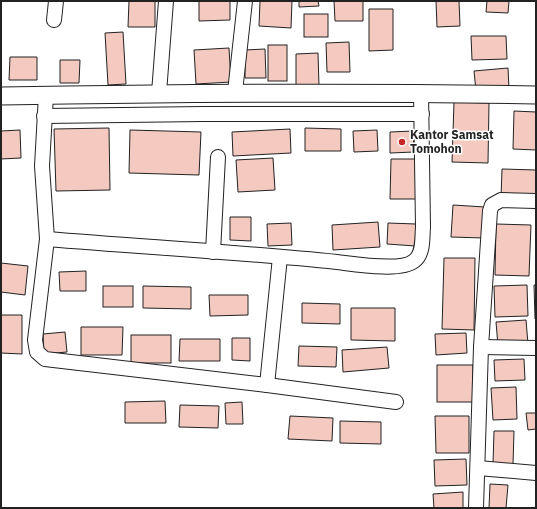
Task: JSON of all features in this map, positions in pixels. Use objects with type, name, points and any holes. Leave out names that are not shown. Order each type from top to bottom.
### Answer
[{"type":"street","points":[[54,20],[56,1]]},
{"type":"street","points":[[159,93],[166,1]]},
{"type":"street","points":[[235,92],[245,1]]},
{"type":"street","points":[[1,96],[235,92],[421,93],[536,96]]},
{"type":"street","points":[[47,240],[280,257],[379,266],[401,266],[414,262],[419,255],[422,243],[423,227],[421,93]]},
{"type":"street","points":[[46,95],[42,166],[47,240],[35,340],[37,352],[45,359],[267,384],[396,402]]},
{"type":"street","points":[[44,116],[422,114]]},
{"type":"street","points":[[213,252],[218,157]]},
{"type":"street","points":[[476,508],[481,347],[490,211],[492,205],[501,200],[536,201]]},
{"type":"street","points":[[267,384],[280,257]]},
{"type":"street","points":[[481,347],[536,348]]},
{"type":"street","points":[[478,468],[536,473]]},
{"type":"building","points":[[129,1],[155,1],[155,27],[128,27]]},
{"type":"building","points":[[199,1],[230,1],[230,20],[199,21]]},
{"type":"building","points":[[260,1],[292,1],[291,28],[259,26]]},
{"type":"building","points":[[299,1],[318,1],[319,6],[299,7]]},
{"type":"building","points":[[334,1],[363,1],[363,21],[335,21]]},
{"type":"building","points":[[436,1],[459,1],[460,26],[437,27]]},
{"type":"building","points":[[487,1],[509,1],[508,13],[486,12]]},
{"type":"building","points":[[369,9],[393,9],[393,50],[369,51]]},
{"type":"building","points":[[304,14],[328,14],[328,37],[304,37]]},
{"type":"building","points":[[123,32],[126,84],[108,85],[105,33]]},
{"type":"building","points":[[471,36],[506,36],[507,59],[472,60]]},
{"type":"building","points":[[349,42],[350,72],[327,72],[326,43]]},
{"type":"building","points":[[268,45],[287,45],[287,81],[268,81]]},
{"type":"building","points":[[229,48],[231,82],[196,84],[194,50]]},
{"type":"building","points":[[265,49],[266,78],[245,78],[245,50]]},
{"type":"building","points":[[318,53],[319,86],[296,86],[296,54]]},
{"type":"building","points":[[10,57],[37,57],[37,80],[9,80]]},
{"type":"building","points":[[60,60],[80,60],[79,83],[60,83]]},
{"type":"building","points":[[508,68],[509,89],[476,91],[474,71]]},
{"type":"building","points":[[454,102],[489,103],[488,163],[452,162]]},
{"type":"building","points":[[514,111],[536,112],[536,150],[513,149]]},
{"type":"building","points":[[109,128],[110,190],[56,191],[54,129]]},
{"type":"building","points":[[305,128],[341,129],[341,151],[305,151]]},
{"type":"building","points":[[290,129],[291,153],[233,156],[232,132]]},
{"type":"building","points":[[20,130],[21,158],[1,159],[1,131]]},
{"type":"building","points":[[130,130],[201,132],[199,175],[129,173]]},
{"type":"building","points":[[377,130],[378,151],[354,152],[353,131]]},
{"type":"building","name":"Kantor Samsat Tomohon","points":[[413,131],[414,152],[390,153],[390,132]]},
{"type":"building","points":[[273,158],[275,190],[238,192],[236,160]]},
{"type":"building","points":[[391,159],[417,159],[417,199],[390,199]]},
{"type":"building","points":[[502,169],[536,170],[536,199],[501,198]]},
{"type":"building","points":[[453,205],[485,207],[484,238],[451,237]]},
{"type":"building","points":[[230,217],[251,217],[251,241],[230,240]]},
{"type":"building","points":[[378,222],[380,247],[333,250],[332,225]]},
{"type":"building","points":[[291,223],[292,245],[268,246],[267,224]]},
{"type":"building","points":[[388,223],[416,224],[415,246],[387,244]]},
{"type":"building","points":[[496,224],[531,225],[529,276],[495,275]]},
{"type":"building","points":[[444,258],[475,258],[474,330],[442,329]]},
{"type":"building","points":[[1,263],[28,266],[25,295],[1,292]]},
{"type":"building","points":[[86,271],[86,291],[60,291],[59,272]]},
{"type":"building","points":[[527,285],[528,316],[495,317],[494,286]]},
{"type":"building","points":[[534,285],[536,285],[536,319],[535,319]]},
{"type":"building","points":[[103,286],[133,286],[133,307],[103,307]]},
{"type":"building","points":[[143,286],[191,287],[191,309],[143,308]]},
{"type":"building","points":[[209,295],[248,295],[248,315],[210,316]]},
{"type":"building","points":[[302,303],[340,304],[340,324],[302,323]]},
{"type":"building","points":[[351,308],[395,308],[395,341],[351,340]]},
{"type":"building","points":[[1,315],[22,315],[22,354],[1,353]]},
{"type":"building","points":[[526,320],[528,344],[498,346],[496,322]]},
{"type":"building","points":[[81,327],[123,327],[122,355],[81,355]]},
{"type":"building","points":[[65,332],[67,352],[44,354],[43,334]]},
{"type":"building","points":[[466,333],[467,353],[436,355],[435,334]]},
{"type":"building","points":[[131,335],[171,335],[171,363],[131,363]]},
{"type":"building","points":[[232,338],[250,338],[250,361],[232,360]]},
{"type":"building","points":[[180,339],[220,339],[220,361],[179,361]]},
{"type":"building","points":[[299,346],[337,347],[336,367],[298,366]]},
{"type":"building","points":[[387,347],[389,368],[343,372],[342,350]]},
{"type":"building","points":[[524,359],[525,380],[495,381],[494,360]]},
{"type":"building","points":[[437,365],[473,365],[473,402],[437,402]]},
{"type":"building","points":[[516,387],[517,419],[493,420],[491,388]]},
{"type":"building","points":[[165,401],[166,423],[125,423],[125,402]]},
{"type":"building","points":[[242,402],[243,424],[226,424],[225,403]]},
{"type":"building","points":[[180,405],[219,406],[218,428],[179,427]]},
{"type":"building","points":[[526,413],[536,413],[536,429],[528,430]]},
{"type":"building","points":[[290,416],[333,418],[332,441],[288,439]]},
{"type":"building","points":[[435,416],[469,416],[469,453],[436,453]]},
{"type":"building","points":[[340,421],[381,422],[381,444],[340,443]]},
{"type":"building","points":[[494,431],[514,431],[513,465],[493,464]]},
{"type":"building","points":[[466,459],[467,485],[435,486],[434,460]]},
{"type":"building","points":[[490,484],[508,485],[506,508],[489,508]]},
{"type":"building","points":[[463,492],[463,508],[434,508],[433,494]]},
{"type":"place","name":"Kantor Samsat Tomohon","points":[[402,142]]}]
